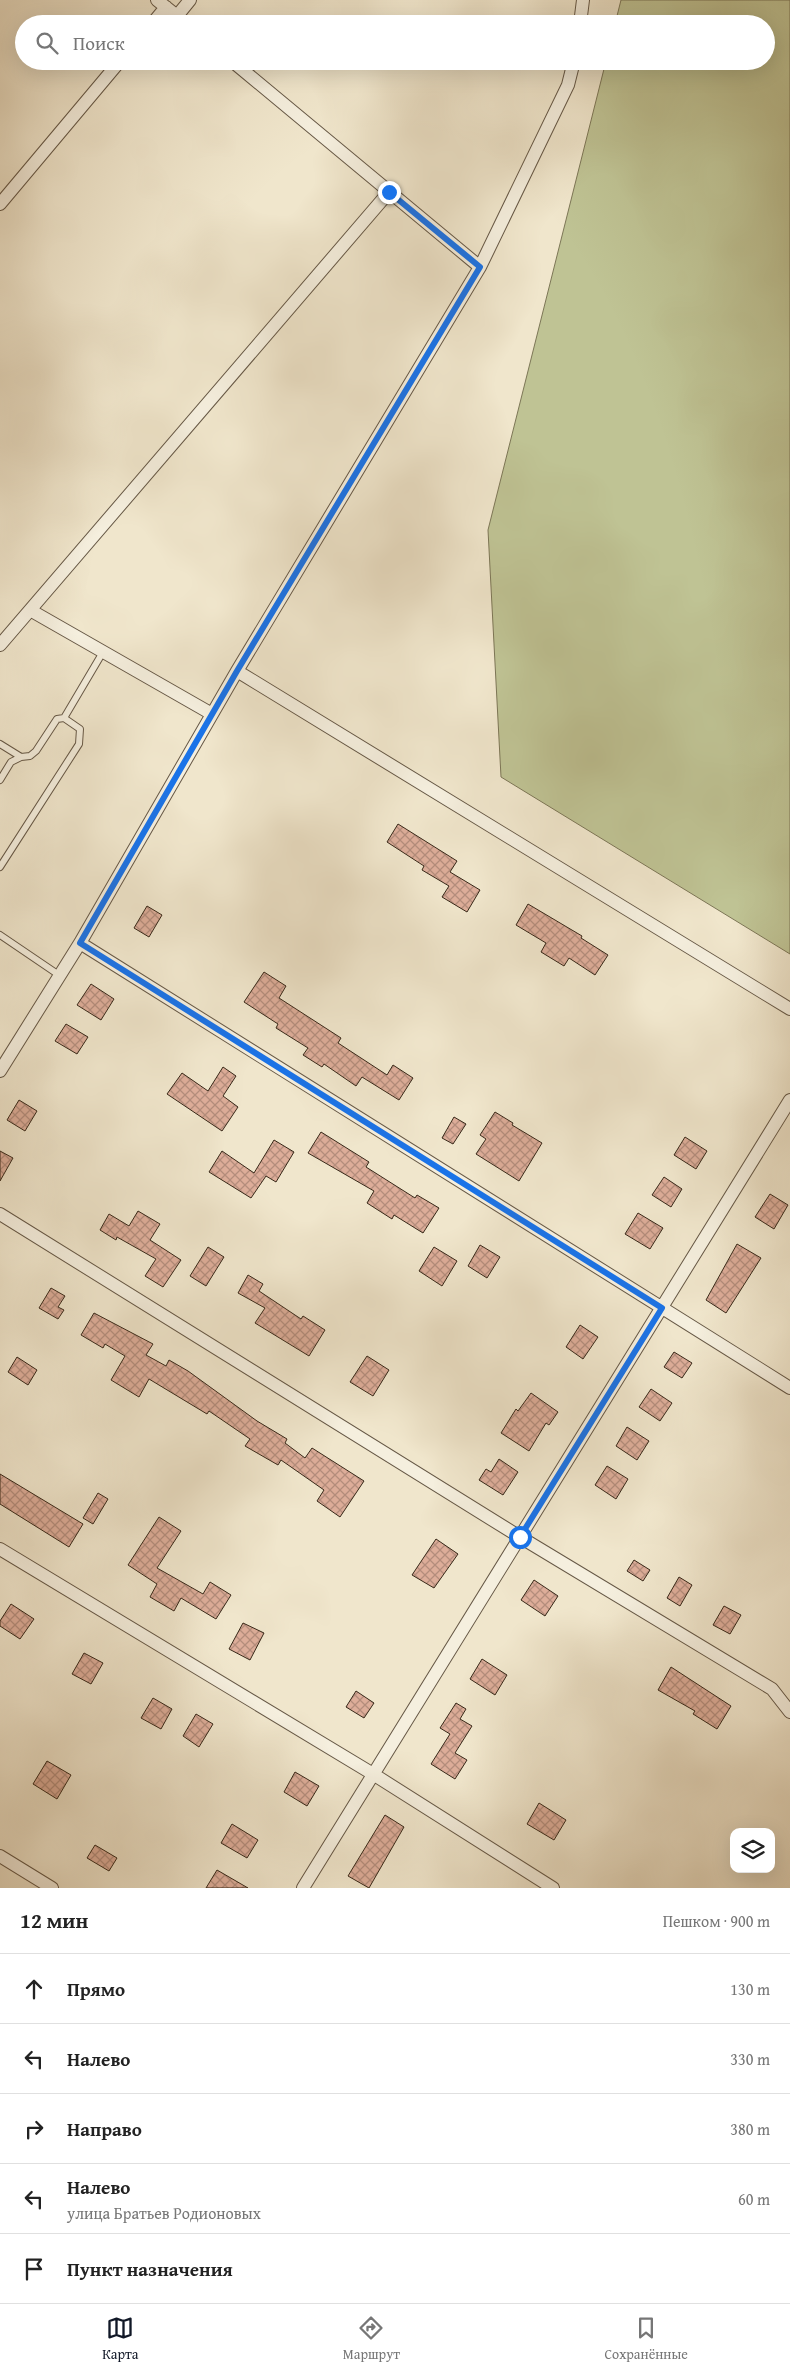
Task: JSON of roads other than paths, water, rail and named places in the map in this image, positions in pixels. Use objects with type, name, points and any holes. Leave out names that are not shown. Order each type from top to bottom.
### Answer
[{"type":"street","points":[[184,15],[190,0]]},
{"type":"street","points":[[581,15],[583,0]]},
{"type":"street","points":[[162,4],[176,15]]},
{"type":"street","points":[[0,204],[112,70]]},
{"type":"street","points":[[243,70],[480,267]]},
{"type":"street","points":[[0,1071],[80,943],[237,671],[480,267],[568,85],[572,70]]},
{"type":"street","points":[[0,645],[389,192]]},
{"type":"street","points":[[30,610],[212,714]]},
{"type":"street","points":[[237,671],[790,1009]]},
{"type":"street","points":[[80,943],[790,1388]]},
{"type":"street","points":[[303,1888],[790,1100]]},
{"type":"street","points":[[0,1214],[520,1537],[772,1689],[790,1712]]},
{"type":"street","points":[[0,1548],[373,1774],[553,1888]]},
{"type":"street","points":[[0,1856],[52,1888]]},
{"type":"lane","points":[[64,718],[103,652]]},
{"type":"lane","points":[[0,780],[11,762],[36,752],[57,719],[64,718],[80,729],[78,744],[0,867]]},
{"type":"lane","points":[[0,744],[21,757]]},
{"type":"lane","points":[[0,851],[6,856]]},
{"type":"lane","points":[[0,935],[59,975]]}]
